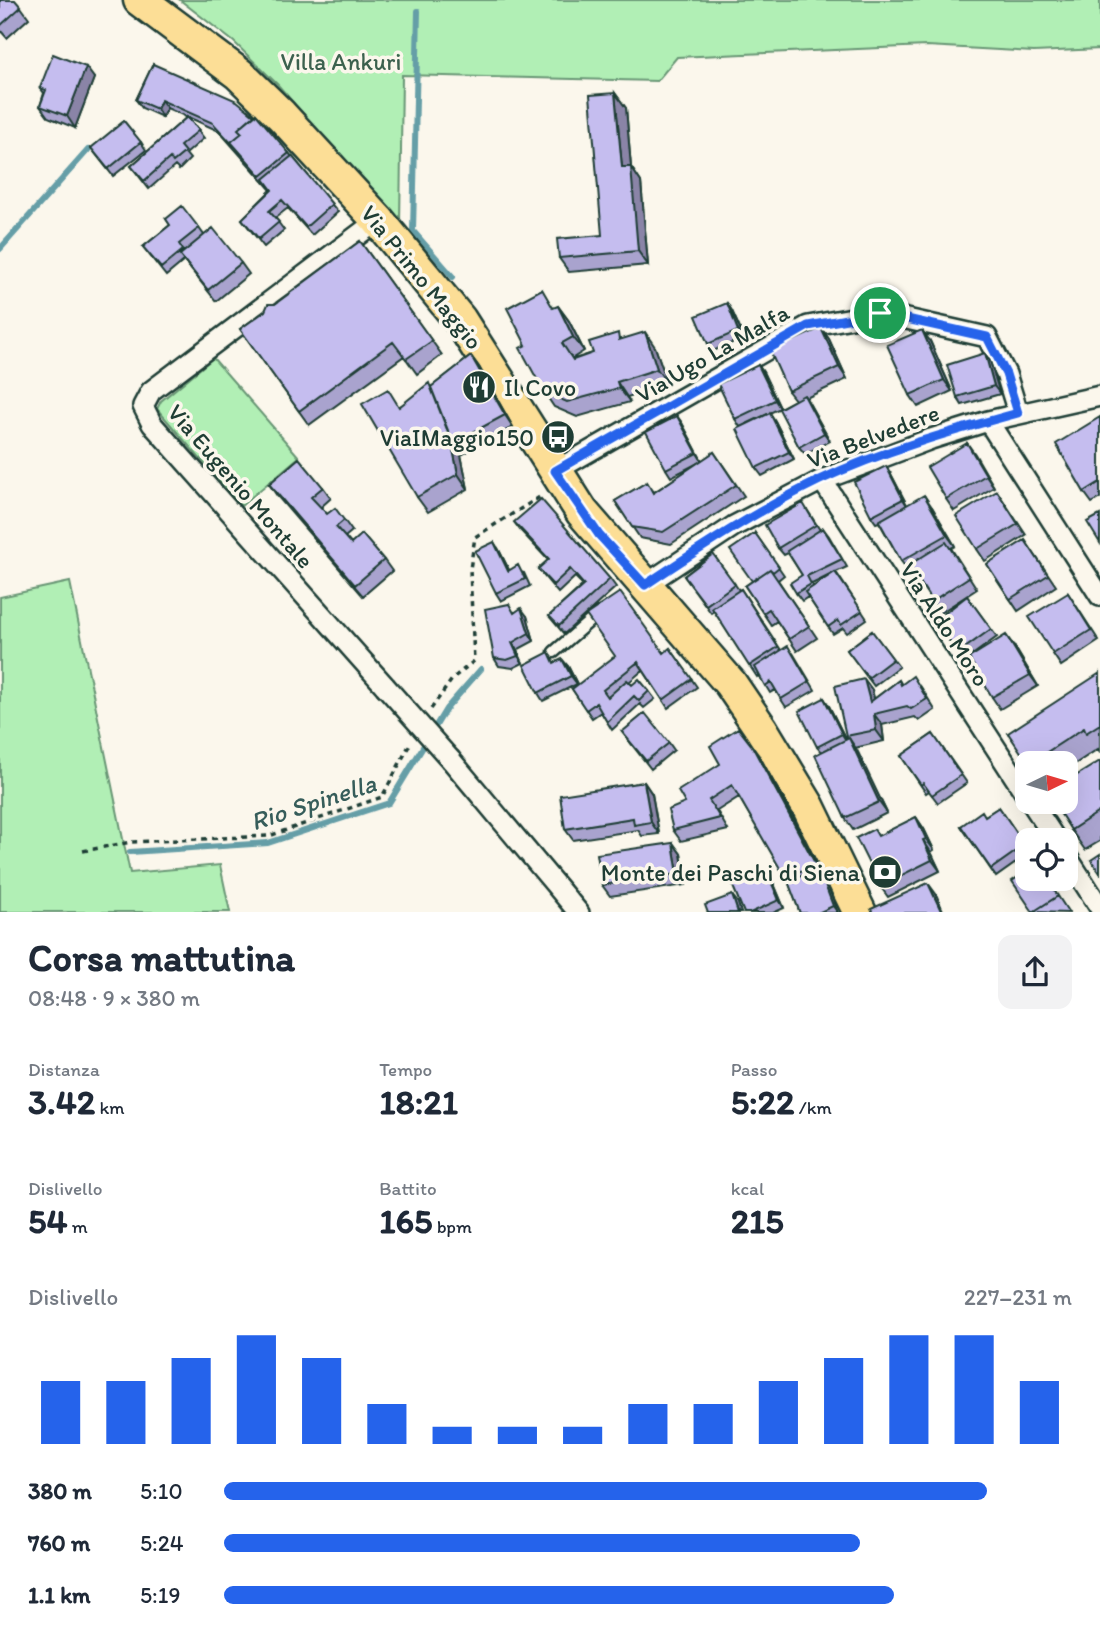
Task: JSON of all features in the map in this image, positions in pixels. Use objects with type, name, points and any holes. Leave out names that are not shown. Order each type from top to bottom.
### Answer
[{"type":"main road","name":"Via Primo Maggio","points":[[140,0],[239,74],[306,141],[378,220],[460,320],[558,477],[599,535],[638,583],[730,683],[762,730],[808,806],[860,912]]},
{"type":"street","name":"Via Eugenio Montale","points":[[378,220],[151,391],[142,406],[152,424],[451,760],[579,912]]},
{"type":"street","name":"Via Ugo La Malfa","points":[[558,477],[808,326],[880,313],[987,337],[1006,374],[1018,413]]},
{"type":"street","name":"Via Belvedere","points":[[638,583],[734,526],[822,480],[931,439],[988,421],[1100,396]]},
{"type":"street","points":[[988,421],[1100,596]]},
{"type":"street","name":"Via Aldo Moro","points":[[822,480],[1015,778]]},
{"type":"street","points":[[1078,874],[1100,908]]},
{"type":"lane","points":[[554,652],[610,603]]},
{"type":"path","points":[[424,718],[453,678],[474,661],[470,569],[475,537],[558,477]]},
{"type":"path","points":[[83,851],[131,842],[269,836],[382,797],[412,741]]},
{"type":"green space","name":"Villa Ankuri","points":[[180,0],[1100,0],[1100,49],[1034,52],[927,46],[677,57],[657,81],[402,75],[400,225],[278,85],[234,42]]},
{"type":"green space","points":[[213,358],[299,457],[241,506],[157,409],[161,401]]},
{"type":"green space","points":[[70,582],[130,873],[220,865],[230,912],[0,912],[0,597]]},
{"type":"building","points":[[0,0],[15,0],[21,7],[0,26]]},
{"type":"building","points":[[53,54],[86,67],[67,116],[40,106],[46,90],[40,88]]},
{"type":"building","points":[[153,64],[237,101],[254,115],[238,129],[242,133],[231,142],[234,146],[213,123],[161,100],[157,109],[136,100]]},
{"type":"building","points":[[615,93],[622,167],[631,167],[638,251],[559,258],[557,239],[602,235],[590,95]]},
{"type":"building","points":[[256,114],[289,153],[261,176],[231,142],[242,133],[238,129]]},
{"type":"building","points":[[187,117],[199,130],[180,146],[185,152],[173,162],[170,158],[144,181],[131,166]]},
{"type":"building","points":[[124,121],[141,142],[108,169],[91,148]]},
{"type":"building","points":[[292,156],[332,204],[306,227],[282,200],[269,211],[279,222],[259,239],[242,219],[272,190],[264,179]]},
{"type":"building","points":[[182,206],[199,228],[179,244],[183,250],[161,268],[143,247],[170,225],[166,219]]},
{"type":"building","points":[[213,228],[241,263],[208,290],[180,255]]},
{"type":"building","points":[[360,241],[432,341],[406,359],[393,342],[299,411],[240,329],[265,311],[268,304],[275,304]]},
{"type":"building","points":[[542,289],[553,308],[558,306],[573,337],[562,343],[573,360],[593,353],[589,342],[618,333],[619,340],[645,332],[657,369],[617,382],[619,388],[567,402],[544,392],[520,348],[526,345],[507,308]]},
{"type":"building","points":[[727,303],[738,331],[708,344],[696,316]]},
{"type":"building","points":[[821,328],[839,367],[788,391],[770,351]]},
{"type":"building","points":[[922,330],[944,380],[910,395],[887,345]]},
{"type":"building","points":[[985,353],[994,386],[957,397],[947,365]]},
{"type":"building","points":[[471,356],[505,415],[453,443],[431,387]]},
{"type":"building","points":[[758,365],[775,400],[735,419],[718,384]]},
{"type":"building","points":[[429,383],[451,440],[458,474],[417,497],[362,404],[388,389],[399,407]]},
{"type":"building","points":[[804,395],[824,433],[799,447],[779,409]]},
{"type":"building","points":[[770,413],[789,452],[756,468],[737,429]]},
{"type":"building","points":[[677,416],[697,453],[666,469],[646,432]]},
{"type":"building","points":[[1100,417],[1100,482],[1084,492],[1056,444]]},
{"type":"building","points":[[967,443],[986,475],[946,499],[927,467]]},
{"type":"building","points":[[714,452],[736,485],[663,532],[632,527],[615,501],[647,482],[653,493]]},
{"type":"building","points":[[299,458],[323,487],[311,497],[327,514],[335,508],[344,520],[336,527],[351,544],[362,534],[384,560],[355,585],[269,484]]},
{"type":"building","points":[[886,466],[903,499],[871,516],[854,482]]},
{"type":"building","points":[[997,491],[1018,524],[977,549],[956,516]]},
{"type":"building","points":[[924,495],[947,535],[901,561],[879,521]]},
{"type":"building","points":[[541,499],[610,579],[559,626],[549,616],[584,585],[570,569],[553,585],[538,569],[549,559],[514,522]]},
{"type":"building","points":[[803,503],[816,525],[778,548],[765,525]]},
{"type":"building","points":[[1100,515],[1100,543],[1087,522]]},
{"type":"building","points":[[823,528],[842,559],[807,576],[811,584],[796,593],[790,583],[802,575],[787,551]]},
{"type":"building","points":[[755,533],[779,567],[773,572],[770,569],[752,581],[730,550]]},
{"type":"building","points":[[1025,540],[1048,575],[1010,599],[987,564]]},
{"type":"building","points":[[494,542],[508,571],[518,565],[525,579],[496,593],[475,551]]},
{"type":"building","points":[[946,542],[969,577],[932,601],[909,565]]},
{"type":"building","points":[[713,554],[735,584],[706,605],[684,576]]},
{"type":"building","points":[[770,569],[809,626],[789,639],[769,609],[763,613],[745,586]]},
{"type":"building","points":[[835,572],[862,611],[841,625],[838,620],[828,627],[805,592]]},
{"type":"building","points":[[741,589],[778,647],[749,666],[712,608]]},
{"type":"building","points":[[620,592],[664,653],[670,648],[692,679],[663,700],[638,662],[603,690],[608,697],[627,680],[632,685],[639,679],[649,691],[639,701],[634,696],[607,722],[596,703],[586,710],[572,689],[615,656],[586,615]]},
{"type":"building","points":[[1068,593],[1091,630],[1053,654],[1029,617]]},
{"type":"building","points":[[967,596],[991,629],[958,653],[935,621]]},
{"type":"building","points":[[509,604],[514,613],[521,608],[529,633],[512,643],[518,656],[507,660],[494,658],[485,609]]},
{"type":"building","points":[[872,631],[893,659],[868,678],[847,650]]},
{"type":"building","points":[[1006,635],[1030,675],[992,697],[969,658]]},
{"type":"building","points":[[788,646],[809,682],[781,699],[771,682],[765,686],[755,667]]},
{"type":"building","points":[[549,652],[554,663],[562,659],[571,676],[538,693],[524,665]]},
{"type":"building","points":[[1100,673],[1100,724],[1086,733],[1084,728],[1049,751],[1020,751],[1008,733]]},
{"type":"building","points":[[913,676],[927,699],[911,709],[907,706],[874,714],[876,730],[846,736],[835,686],[864,679],[870,702],[899,680],[901,685]]},
{"type":"building","points":[[824,698],[842,734],[817,747],[799,711]]},
{"type":"building","points":[[645,713],[669,743],[646,761],[622,732]]},
{"type":"building","points":[[738,728],[752,746],[816,865],[785,877],[732,785],[709,800],[720,818],[673,830],[668,810],[685,803],[678,791],[720,764],[710,746]]},
{"type":"building","points":[[933,734],[961,775],[932,795],[923,783],[921,785],[901,756]]},
{"type":"building","points":[[849,738],[879,802],[845,818],[815,755]]},
{"type":"building","points":[[1100,761],[1100,811],[1074,828],[1070,828],[1061,814],[1078,814],[1078,775]]},
{"type":"building","points":[[644,782],[651,822],[634,825],[633,818],[565,829],[560,795]]},
{"type":"building","points":[[999,807],[1015,830],[1015,852],[991,869],[961,826],[982,811],[985,816]]},
{"type":"building","points":[[916,817],[932,860],[880,886],[856,838],[874,829],[878,836]]},
{"type":"building","points":[[673,843],[678,874],[602,885],[597,854]]},
{"type":"building","points":[[1100,854],[1100,873],[1091,860]]},
{"type":"building","points":[[819,869],[833,906],[820,912],[800,912],[788,881]]},
{"type":"building","points":[[766,870],[779,900],[752,912],[744,912],[732,884]]},
{"type":"building","points":[[928,883],[942,912],[872,912],[871,909]]},
{"type":"building","points":[[1019,891],[1055,891],[1058,896],[1033,912]]},
{"type":"building","points":[[732,895],[738,912],[708,912],[705,905]]},
{"type":"building","points":[[1058,896],[1068,912],[1033,912]]},
{"type":"waterway","points":[[418,11],[413,231],[453,277]]},
{"type":"waterway","points":[[0,249],[88,150]]},
{"type":"waterway","name":"Rio Spinella","points":[[130,852],[268,843],[389,803],[446,709],[481,669]]},
{"type":"place","name":"Il Covo","points":[[479,387]]},
{"type":"place","name":"ViaIMaggio150","points":[[558,437]]},
{"type":"place","name":"Monte dei Paschi di Siena","points":[[885,872]]},
{"type":"route","points":[[880,313],[987,337],[1006,374],[1018,413],[931,439],[822,480],[734,526],[645,585],[599,535],[555,471],[808,326],[880,313]]}]
